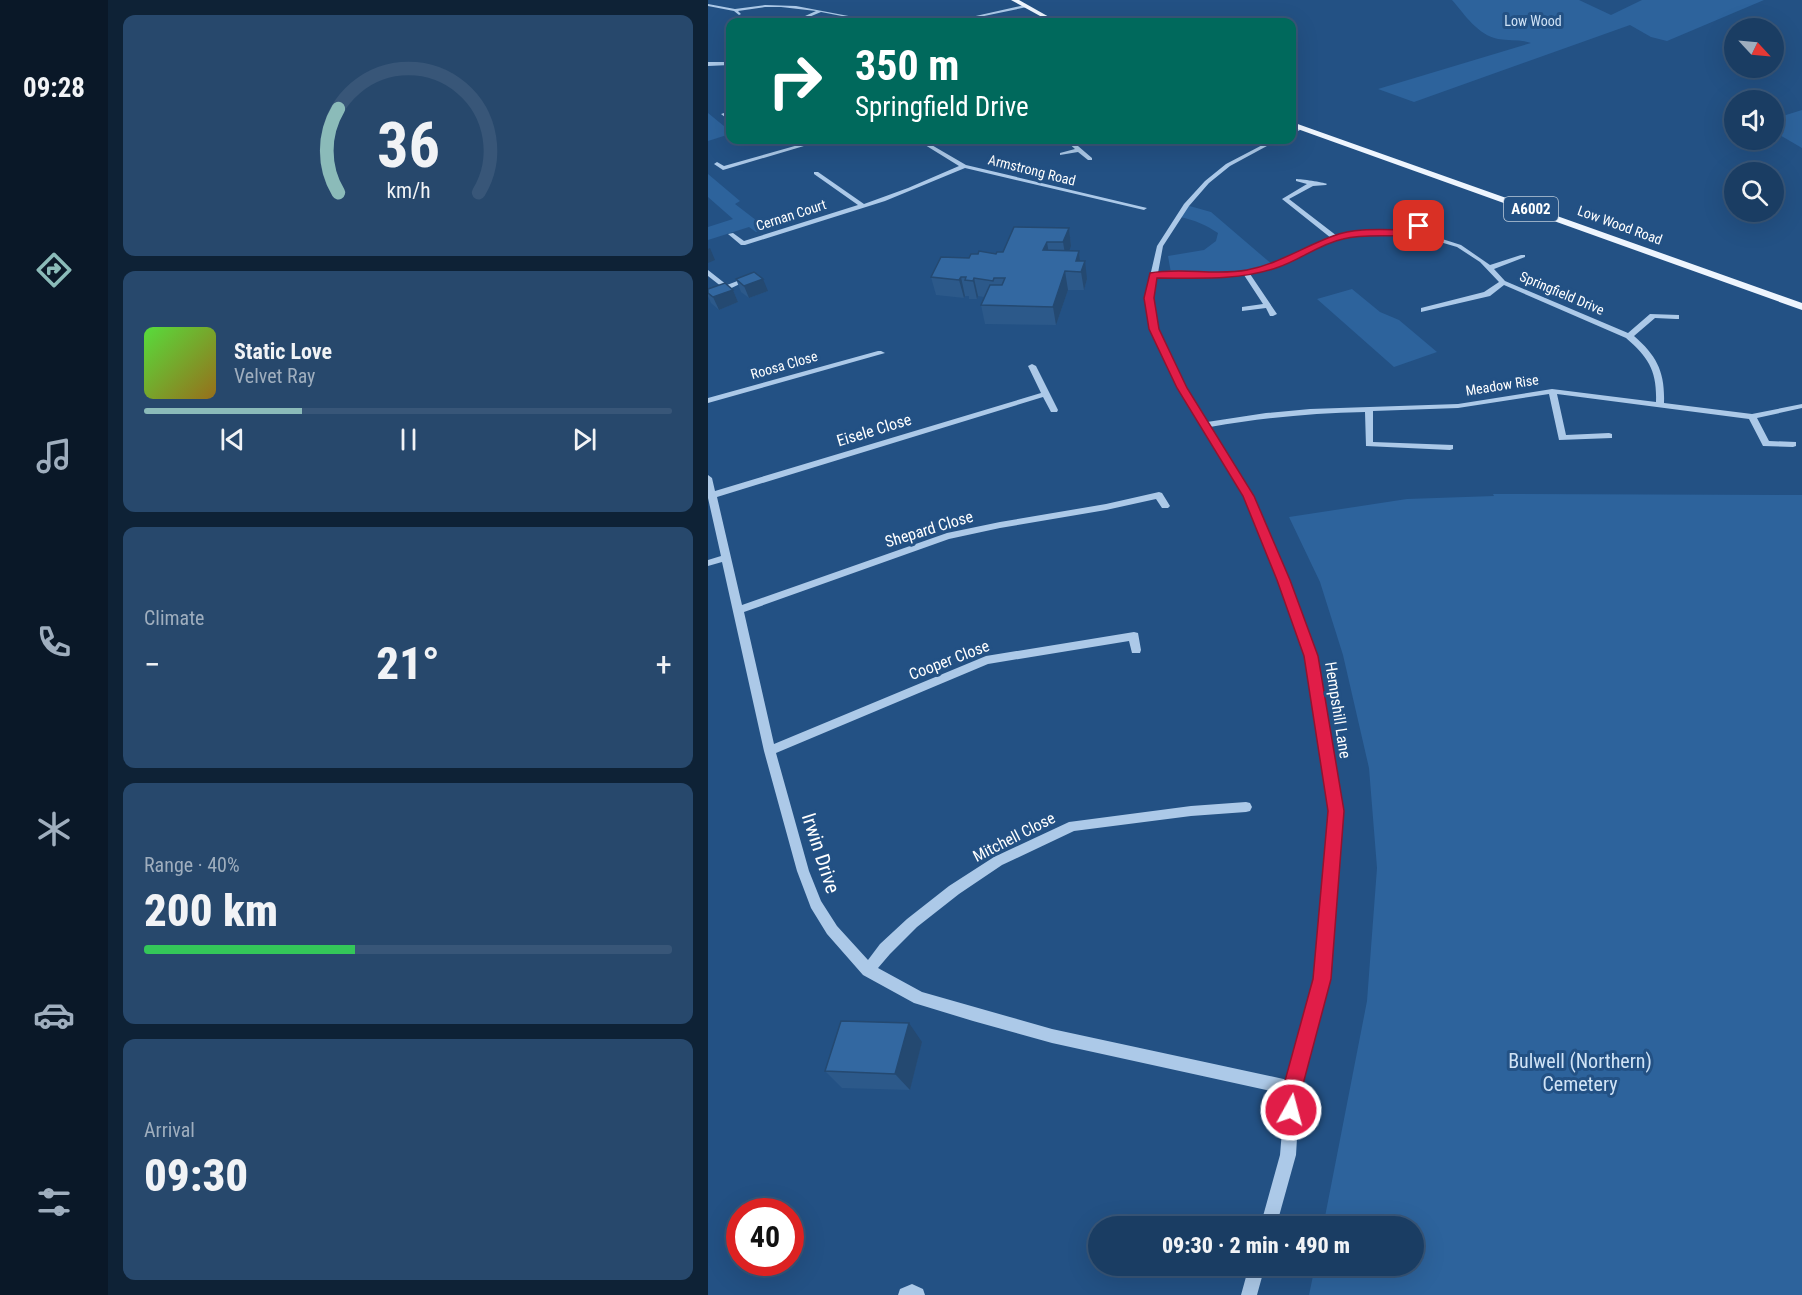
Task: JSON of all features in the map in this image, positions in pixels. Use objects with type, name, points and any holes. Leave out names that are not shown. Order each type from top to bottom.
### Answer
[{"type":"main road","points":[[1014,0],[1048,18]]},
{"type":"main road","name":"Low Wood Road","points":[[1296,129],[1802,307]]},
{"type":"street","points":[[708,5],[737,12],[749,5],[778,2],[857,18]]},
{"type":"street","points":[[970,18],[1025,6]]},
{"type":"street","points":[[804,18],[821,11]]},
{"type":"street","points":[[708,64],[726,64]]},
{"type":"street","points":[[717,164],[723,168],[807,144]]},
{"type":"street","name":"Armstrong Road","points":[[927,144],[964,166],[1144,208]]},
{"type":"street","points":[[1072,144],[1090,159]]},
{"type":"street","name":"Hempshill Lane","points":[[1267,144],[1228,165],[1207,182],[1186,205],[1160,246],[1149,298],[1154,329],[1182,388],[1248,496],[1284,580],[1311,656],[1336,811],[1322,979],[1293,1088],[1288,1155],[1271,1216]]},
{"type":"street","points":[[1062,154],[1078,150]]},
{"type":"street","name":"Cernan Court","points":[[731,234],[743,244],[862,205],[943,176],[964,166]]},
{"type":"street","name":"Cernan Court","points":[[816,173],[862,205]]},
{"type":"street","points":[[1298,180],[1312,184],[1324,184]]},
{"type":"street","points":[[1312,184],[1285,199],[1336,238]]},
{"type":"street","points":[[1413,232],[1427,218]]},
{"type":"street","name":"Springfield Drive","points":[[1153,275],[1216,276],[1246,273],[1274,266],[1336,238],[1369,232],[1413,232],[1459,246],[1489,268],[1503,282],[1629,336],[1642,347],[1655,364],[1662,382],[1660,404]]},
{"type":"street","name":"Springfield Drive","points":[[1489,268],[1523,256]]},
{"type":"street","points":[[708,272],[726,287]]},
{"type":"street","points":[[1246,273],[1273,314]]},
{"type":"street","points":[[712,293],[740,282]]},
{"type":"street","points":[[1424,310],[1487,294],[1503,282]]},
{"type":"street","points":[[1245,309],[1268,306]]},
{"type":"street","points":[[1629,336],[1653,316],[1676,317]]},
{"type":"street","name":"Roosa Close","points":[[708,401],[865,352],[881,353]]},
{"type":"street","points":[[1032,366],[1054,410]]},
{"type":"street","points":[[1552,391],[1562,438],[1609,436]]},
{"type":"street","name":"Meadow Rise","points":[[1205,425],[1266,415],[1458,406],[1552,391],[1752,417],[1802,406]]},
{"type":"street","name":"Eisele Close","points":[[712,495],[1045,394]]},
{"type":"street","points":[[1368,409],[1369,444],[1450,447]]},
{"type":"street","points":[[1752,417],[1766,444],[1793,444]]},
{"type":"street","name":"Irwin Drive","points":[[708,478],[770,751],[803,871],[816,904],[832,930],[868,970],[919,998],[1052,1036],[1293,1088]]},
{"type":"street","name":"Shepard Close","points":[[738,610],[947,536],[979,528],[1078,513],[1159,495],[1165,506]]},
{"type":"street","points":[[708,563],[727,557]]},
{"type":"street","name":"Cooper Close","points":[[770,751],[986,660],[1134,636],[1136,650]]},
{"type":"street","name":"Mitchell Close","points":[[868,970],[885,949],[912,923],[954,890],[998,861],[1072,826],[1191,811],[1246,807]]},
{"type":"street","points":[[1249,1295],[1254,1276]]},
{"type":"street","points":[[906,1295],[912,1292],[917,1295]]},
{"type":"green space","name":"Low Wood","points":[[1452,0],[1579,0],[1611,15],[1642,0],[1764,0],[1667,41],[1651,37],[1630,25],[1414,102],[1378,89],[1531,43],[1491,37],[1472,24]]},
{"type":"green space","points":[[1802,110],[1802,148],[1784,137],[1784,116]]},
{"type":"green space","points":[[708,113],[726,128],[726,135],[708,141]]},
{"type":"green space","points":[[708,174],[740,201],[735,204],[769,230],[756,232],[749,227],[708,240],[708,227],[733,219],[708,197]]},
{"type":"green space","points":[[1186,205],[1211,212],[1274,266],[1222,275],[1197,276],[1171,273],[1168,256],[1204,250],[1216,241],[1218,233],[1200,223],[1180,217]]},
{"type":"green space","points":[[1352,289],[1380,312],[1399,320],[1437,352],[1394,367],[1317,299]]},
{"type":"green space","name":"Bulwell (Northern) Cemetery","points":[[1493,494],[1802,495],[1802,1295],[1309,1295],[1313,1276],[1424,1276],[1424,1216],[1325,1216],[1367,1001],[1377,868],[1369,768],[1343,655],[1320,582],[1289,517],[1407,499],[1494,496]]},
{"type":"building","points":[[1014,227],[1069,228],[1063,242],[1047,242],[1043,250],[1079,251],[1076,261],[1085,261],[1081,272],[1065,271],[1053,307],[981,305],[990,285],[1002,285],[1005,278],[994,278],[993,281],[974,278],[973,281],[965,280],[966,277],[961,277],[959,280],[931,277],[941,257],[969,258],[971,254],[978,254],[979,251],[996,254],[1003,252]]},
{"type":"building","points":[[754,272],[763,279],[744,286],[736,279]]},
{"type":"building","points":[[725,283],[733,290],[713,297],[708,293],[708,289]]},
{"type":"building","points":[[841,1021],[909,1023],[895,1074],[825,1071]]},
{"type":"route","points":[[1291,1110],[1293,1088],[1322,979],[1336,811],[1311,656],[1284,580],[1248,496],[1182,388],[1154,329],[1149,298],[1153,275],[1216,276],[1246,273],[1295,258],[1336,238],[1360,232],[1413,232],[1419,226]]}]
